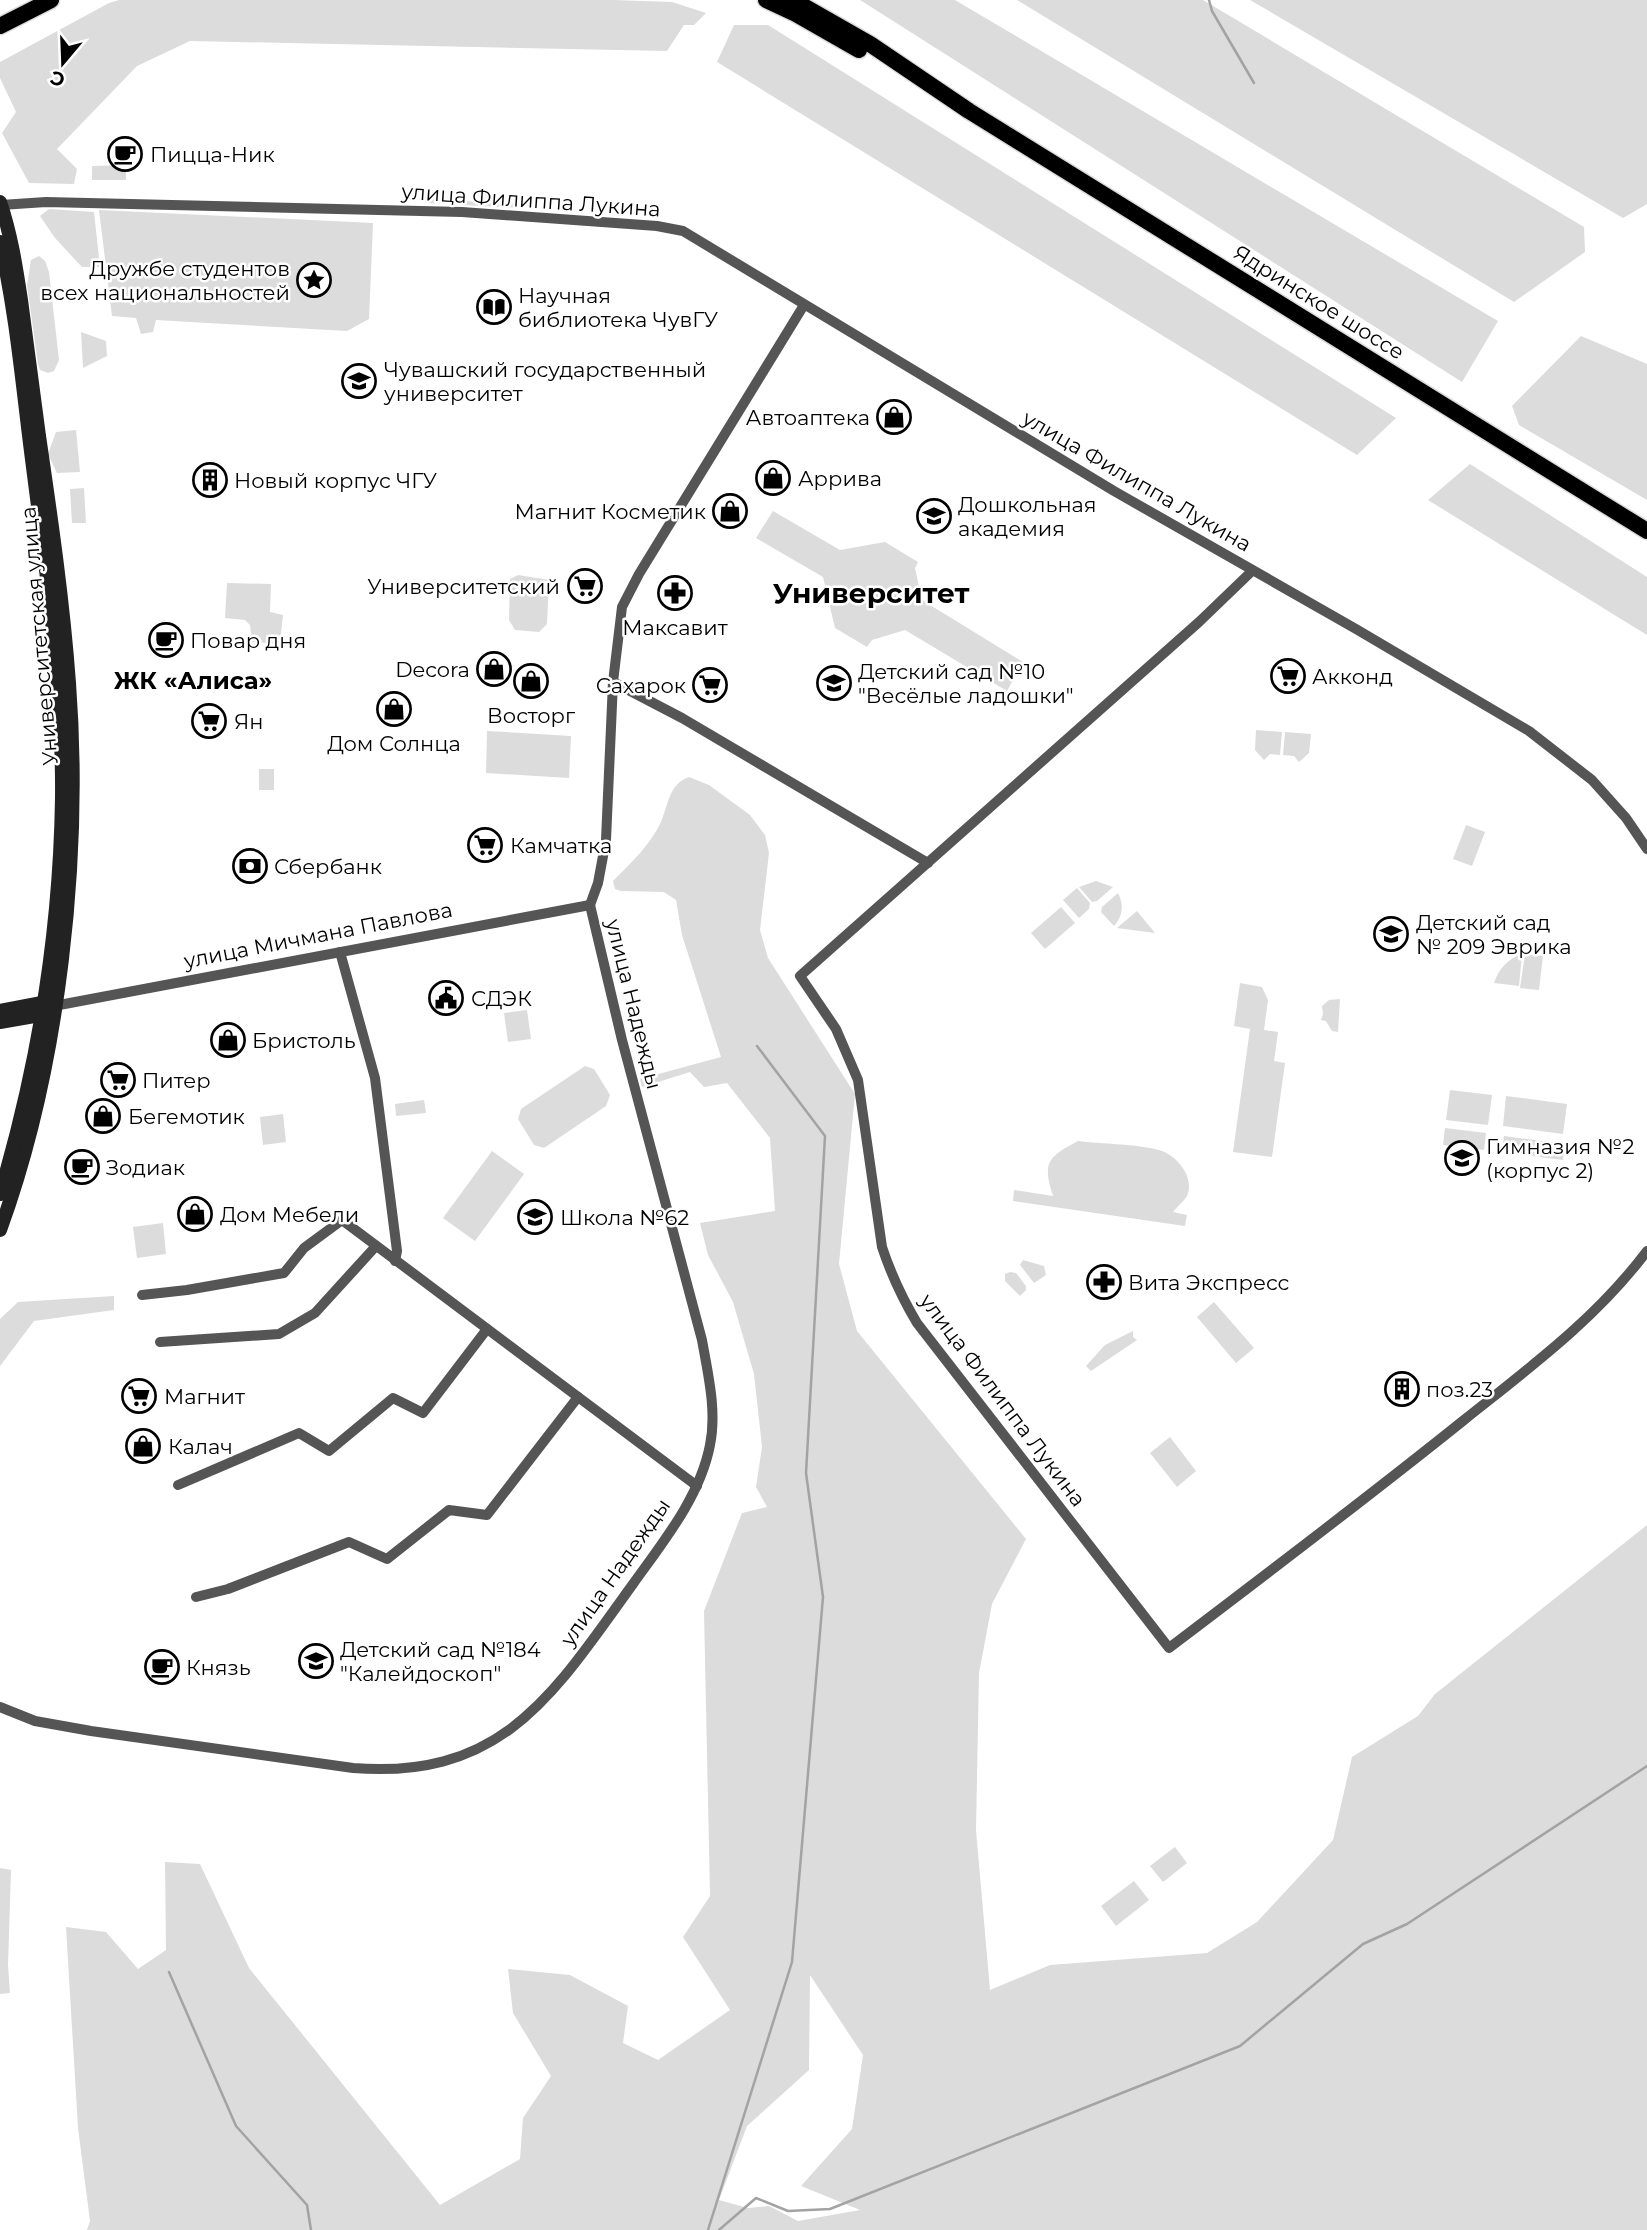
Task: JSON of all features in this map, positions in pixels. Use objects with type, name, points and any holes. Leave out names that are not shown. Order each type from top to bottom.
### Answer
[{"type":"main road","points":[[0,15],[27,0]]},
{"type":"main road","points":[[0,26],[51,0]]},
{"type":"main road","name":"Ядринское шоссе","points":[[766,0],[804,18],[969,111]]},
{"type":"main road","name":"Ядринское шоссе","points":[[793,0],[870,44],[969,111],[1647,531]]},
{"type":"main road","name":"Университетская улица","points":[[0,204],[40,481],[60,643],[66,735],[69,872],[46,1008],[31,1128],[0,1230]]},
{"type":"main road","name":"Университетская улица","points":[[0,1194],[46,1008]]},
{"type":"main road","name":"улица Мичмана Павлова","points":[[0,1011],[46,1008]]},
{"type":"main road","name":"улица Мичмана Павлова","points":[[0,1022],[46,1008]]},
{"type":"street","name":"улица Филиппа Лукина","points":[[0,204],[46,202],[462,212],[657,226],[683,231],[1252,571],[1190,630],[800,976],[836,1029],[858,1080],[869,1170],[886,1259],[902,1298],[917,1323],[1169,1648],[1341,1518],[1574,1332],[1610,1296],[1647,1251]]},
{"type":"street","points":[[590,905],[598,883],[606,840],[613,682],[622,607],[626,596],[804,305]]},
{"type":"street","points":[[1252,571],[1339,618],[1529,731],[1592,780],[1626,818],[1647,849]]},
{"type":"street","points":[[613,682],[692,724],[928,863]]},
{"type":"street","name":"улица Мичмана Павлова","points":[[46,1008],[590,905]]},
{"type":"street","name":"улица Надежды","points":[[0,1707],[35,1721],[91,1731],[386,1771],[413,1769],[450,1760],[481,1747],[511,1729],[538,1707],[570,1671],[653,1556],[697,1486],[711,1443],[713,1420],[702,1340],[622,1040],[590,905]]},
{"type":"street","points":[[340,952],[375,1078],[397,1251],[395,1261]]},
{"type":"street","points":[[142,1295],[284,1273],[304,1248],[342,1220],[697,1486]]},
{"type":"street","points":[[160,1342],[279,1334],[315,1313],[376,1246]]},
{"type":"street","points":[[178,1485],[299,1433],[329,1451],[393,1398],[424,1413],[487,1329]]},
{"type":"street","points":[[196,1597],[228,1589],[349,1542],[387,1559],[449,1510],[487,1515],[578,1397]]},
{"type":"shaded area","points":[[119,0],[613,0],[672,2],[706,13],[694,25],[684,25],[667,51],[190,41],[137,66],[57,149],[77,169],[74,184],[29,183],[2,133],[16,112],[0,78],[0,62]]},
{"type":"shaded area","points":[[860,0],[955,0],[1498,321],[1462,382]]},
{"type":"shaded area","points":[[1017,0],[1203,0],[1584,227],[1585,252],[1514,302]]},
{"type":"shaded area","points":[[1250,0],[1647,0],[1647,204],[1623,218]]},
{"type":"shaded area","points":[[734,25],[768,25],[1396,418],[1357,455],[717,62]]},
{"type":"shaded area","points":[[126,165],[126,180],[92,180],[92,166]]},
{"type":"shaded area","points":[[426,199],[520,204],[520,208],[426,203]]},
{"type":"shaded area","points":[[49,209],[94,212],[100,267],[82,267],[55,238],[40,216]]},
{"type":"shaded area","points":[[99,210],[373,223],[369,319],[347,331],[156,320],[153,332],[141,334],[136,318],[112,316]]},
{"type":"shaded area","points":[[39,256],[45,261],[49,272],[59,360],[54,371],[48,373],[40,370],[38,364],[27,285],[31,260]]},
{"type":"shaded area","points":[[81,332],[106,341],[107,356],[83,368]]},
{"type":"shaded area","points":[[1581,336],[1647,364],[1647,500],[1519,425],[1512,406]]},
{"type":"shaded area","points":[[76,430],[80,472],[57,473],[48,454],[56,432]]},
{"type":"shaded area","points":[[1470,464],[1647,577],[1647,635],[1428,500]]},
{"type":"shaded area","points":[[84,488],[86,523],[72,523],[70,489]]},
{"type":"shaded area","points":[[773,511],[840,550],[885,542],[918,562],[915,568],[922,600],[1023,662],[1007,691],[905,630],[872,640],[867,647],[835,628],[823,577],[756,538]]},
{"type":"shaded area","points":[[518,575],[549,580],[547,624],[539,632],[515,630],[509,620],[510,579]]},
{"type":"shaded area","points":[[227,583],[271,584],[270,612],[283,615],[280,644],[252,642],[250,625],[245,620],[225,618]]},
{"type":"shaded area","points":[[1256,730],[1282,732],[1280,755],[1270,754],[1264,760],[1255,750]]},
{"type":"shaded area","points":[[487,731],[571,736],[569,778],[486,773]]},
{"type":"shaded area","points":[[1285,732],[1311,734],[1309,753],[1299,762],[1294,756],[1283,755]]},
{"type":"shaded area","points":[[259,769],[274,769],[274,790],[259,790]]},
{"type":"shaded area","points":[[689,777],[709,785],[750,815],[765,835],[769,853],[760,930],[768,958],[855,1094],[839,1264],[857,1331],[1026,1539],[992,1604],[979,1673],[976,1830],[990,1990],[1050,1965],[1207,1953],[1257,1922],[1333,1840],[1352,1757],[1418,1716],[1435,1694],[1647,1525],[1647,2230],[87,2230],[90,2221],[78,2128],[66,1927],[106,1932],[138,1969],[166,1950],[165,1862],[200,1864],[249,1968],[440,2205],[520,2159],[523,2118],[551,2076],[513,2013],[508,1969],[570,1975],[628,2006],[623,2043],[658,2060],[730,2010],[683,1937],[710,1896],[704,1611],[742,1513],[767,1507],[756,1487],[762,1447],[754,1374],[733,1302],[708,1255],[700,1223],[775,1211],[770,1138],[727,1083],[704,1087],[690,1072],[642,1087],[640,1079],[721,1057],[682,935],[676,900],[664,892],[621,891],[615,889],[613,881],[651,838],[661,822],[673,790]],"holes":[[[810,1975],[863,2055],[852,2129],[801,2186],[860,2210],[798,2221],[769,2206],[748,2208],[719,2200],[747,2126],[809,2070]]]},
{"type":"shaded area","points":[[1466,825],[1485,832],[1472,866],[1453,859]]},
{"type":"shaded area","points":[[1096,881],[1113,887],[1092,902],[1079,887]]},
{"type":"shaded area","points":[[1077,888],[1090,903],[1089,909],[1079,918],[1063,900]]},
{"type":"shaded area","points":[[1118,893],[1122,910],[1114,926],[1101,912],[1102,907]]},
{"type":"shaded area","points":[[1061,907],[1075,923],[1045,949],[1031,933]]},
{"type":"shaded area","points":[[1137,911],[1155,933],[1117,928]]},
{"type":"shaded area","points":[[1522,954],[1519,986],[1494,983],[1505,965]]},
{"type":"shaded area","points":[[1525,954],[1543,956],[1539,990],[1520,988]]},
{"type":"shaded area","points":[[1240,983],[1262,987],[1268,1000],[1264,1030],[1278,1032],[1274,1061],[1285,1063],[1272,1157],[1233,1152],[1250,1029],[1234,1026]]},
{"type":"shaded area","points":[[1340,999],[1338,1032],[1332,1031],[1326,1021],[1321,1020],[1322,1006],[1329,1000]]},
{"type":"shaded area","points":[[527,1010],[531,1039],[508,1042],[504,1013]]},
{"type":"shaded area","points":[[585,1066],[594,1069],[610,1095],[606,1106],[544,1148],[534,1145],[518,1119],[521,1109]]},
{"type":"shaded area","points":[[1450,1090],[1492,1095],[1488,1125],[1446,1120]]},
{"type":"shaded area","points":[[1506,1096],[1567,1104],[1563,1134],[1503,1126]]},
{"type":"shaded area","points":[[424,1100],[426,1113],[396,1116],[395,1104]]},
{"type":"shaded area","points":[[283,1114],[286,1142],[263,1145],[260,1117]]},
{"type":"shaded area","points":[[1445,1128],[1486,1133],[1484,1150],[1443,1145]]},
{"type":"shaded area","points":[[1504,1136],[1565,1144],[1563,1160],[1502,1152]]},
{"type":"shaded area","points":[[1078,1141],[1150,1148],[1172,1157],[1183,1168],[1189,1182],[1187,1196],[1173,1212],[1187,1215],[1185,1226],[1013,1201],[1014,1190],[1053,1196],[1048,1175],[1050,1162],[1054,1156]]},
{"type":"shaded area","points":[[492,1151],[524,1174],[475,1241],[443,1218]]},
{"type":"shaded area","points":[[163,1223],[166,1254],[137,1258],[133,1227]]},
{"type":"shaded area","points":[[1023,1260],[1044,1266],[1046,1275],[1034,1283],[1020,1265]]},
{"type":"shaded area","points":[[1016,1273],[1026,1286],[1020,1296],[1005,1281],[1005,1274]]},
{"type":"shaded area","points":[[114,1296],[114,1310],[34,1321],[0,1366],[0,1319],[18,1302]]},
{"type":"shaded area","points":[[1214,1302],[1254,1348],[1236,1363],[1197,1317]]},
{"type":"shaded area","points":[[1133,1331],[1133,1337],[1137,1340],[1091,1371],[1086,1366],[1105,1345]]},
{"type":"shaded area","points":[[1170,1437],[1196,1471],[1177,1487],[1150,1453]]},
{"type":"shaded area","points":[[1175,1847],[1187,1863],[1163,1882],[1150,1866]]},
{"type":"shaded area","points":[[0,1868],[11,1870],[8,1965],[10,1993],[0,1994]]},
{"type":"shaded area","points":[[1134,1881],[1149,1900],[1116,1926],[1101,1906]]},
{"type":"waterway","points":[[1209,0],[1212,11],[1254,83]]},
{"type":"waterway","points":[[708,2230],[792,1962],[823,1597],[806,1473],[825,1136],[757,1046]]},
{"type":"waterway","points":[[719,2230],[756,2198],[788,2211],[830,2209],[1240,2046],[1363,1944],[1407,1924],[1647,1766]]},
{"type":"waterway","points":[[169,1972],[236,2126],[307,2205],[311,2230]]},
{"type":"place","name":"Пицца-Ник","points":[[125,154]]},
{"type":"place","name":"Дружбе студентов всех национальностей","points":[[314,280]]},
{"type":"place","name":"Научная библиотека ЧувГУ","points":[[494,307]]},
{"type":"place","name":"Чувашский государственный университет","points":[[359,381]]},
{"type":"place","name":"Автоаптека","points":[[894,417]]},
{"type":"place","name":"Аррива","points":[[773,478]]},
{"type":"place","name":"Новый корпус ЧГУ","points":[[210,480]]},
{"type":"place","name":"Магнит Косметик","points":[[730,511]]},
{"type":"place","name":"Дошкольная академия","points":[[934,516]]},
{"type":"place","name":"Университетский","points":[[585,586]]},
{"type":"place","name":"Максавит","points":[[675,593]]},
{"type":"place","name":"Повар дня","points":[[166,640]]},
{"type":"place","name":"Decora","points":[[494,669]]},
{"type":"place","name":"Акконд","points":[[1288,676]]},
{"type":"place","name":"Восторг","points":[[531,681]]},
{"type":"place","name":"Детский сад №10 \"Весёлые ладошки\"","points":[[834,683]]},
{"type":"place","name":"Сахарок","points":[[710,685]]},
{"type":"place","name":"Дом Солнца","points":[[394,709]]},
{"type":"place","name":"Ян","points":[[209,721]]},
{"type":"place","name":"Камчатка","points":[[485,845]]},
{"type":"place","name":"Сбербанк","points":[[250,866]]},
{"type":"place","name":"Детский сад № 209 Эврика","points":[[1391,934]]},
{"type":"place","name":"СДЭК","points":[[446,998]]},
{"type":"place","name":"Бристоль","points":[[228,1040]]},
{"type":"place","name":"Питер","points":[[118,1080]]},
{"type":"place","name":"Бегемотик","points":[[103,1116]]},
{"type":"place","name":"Гимназия №2 (корпус 2)","points":[[1462,1158]]},
{"type":"place","name":"Зодиак","points":[[82,1167]]},
{"type":"place","name":"Дом Мебели","points":[[195,1214]]},
{"type":"place","name":"Школа №62","points":[[535,1217]]},
{"type":"place","name":"Вита Экспресс","points":[[1104,1282]]},
{"type":"place","name":"поз.23","points":[[1402,1389]]},
{"type":"place","name":"Магнит","points":[[139,1396]]},
{"type":"place","name":"Калач","points":[[143,1446]]},
{"type":"place","name":"Детский сад №184 \"Калейдоскоп\"","points":[[316,1661]]},
{"type":"place","name":"Князь","points":[[162,1667]]},
{"type":"district","name":"Университет","points":[[871,593]]},
{"type":"district","name":"ЖК «Алиса»","points":[[193,680]]}]
